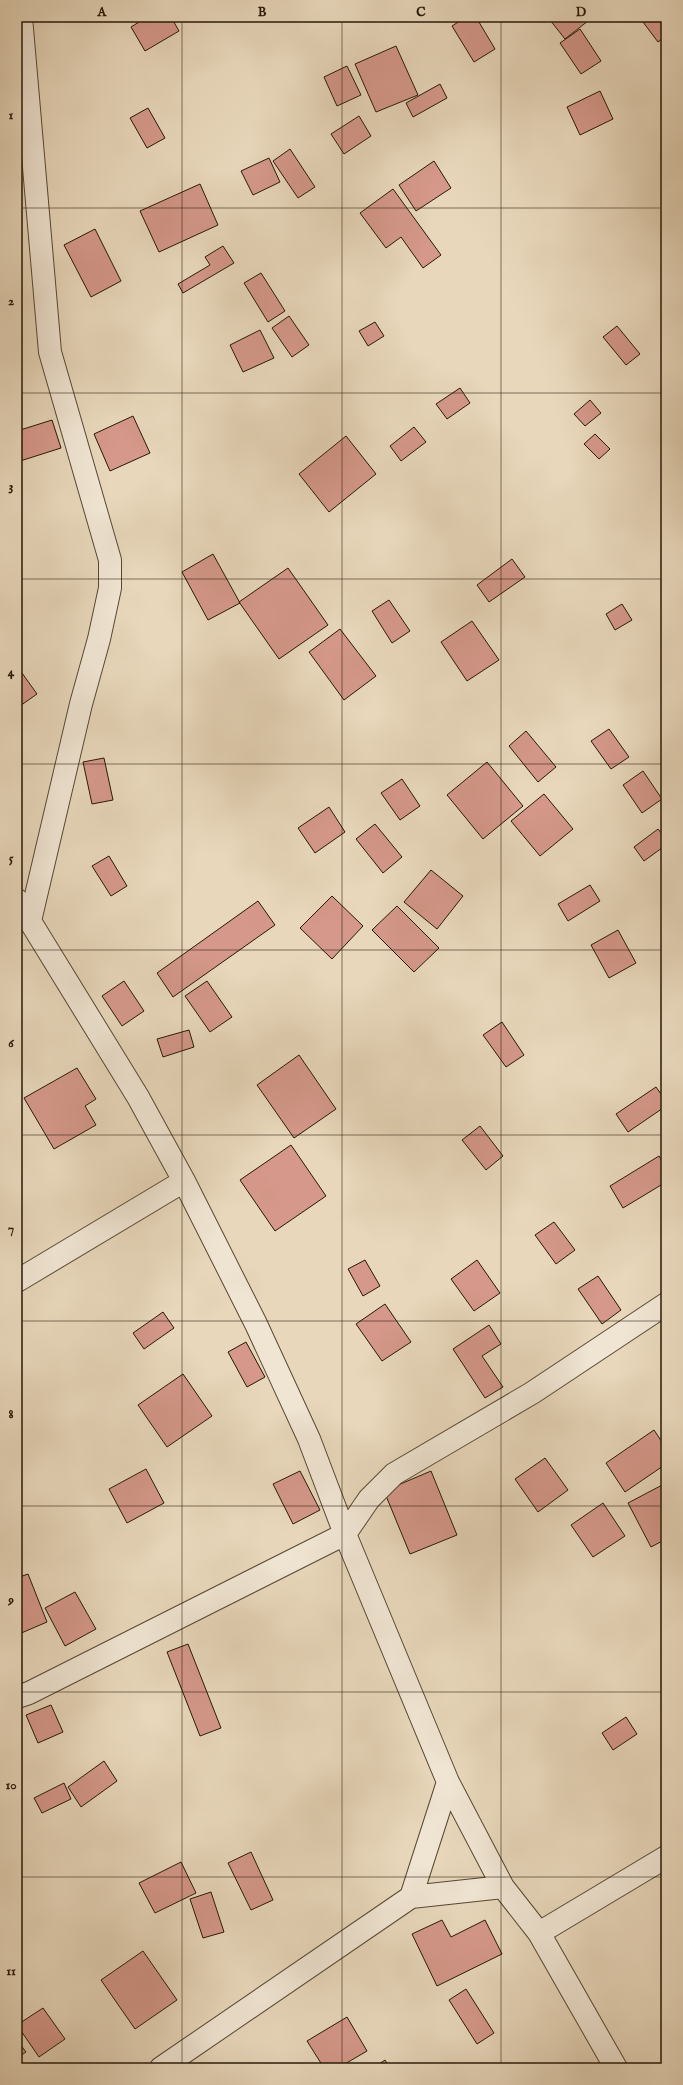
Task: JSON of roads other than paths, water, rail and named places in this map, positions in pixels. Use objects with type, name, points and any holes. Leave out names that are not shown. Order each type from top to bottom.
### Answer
[{"type":"street","points":[[22,17],[50,352],[110,560],[110,588],[99,639],[81,704],[30,921]]},
{"type":"street","points":[[17,900],[138,1097],[184,1181],[256,1324],[309,1440],[345,1534],[448,1782],[503,1887],[539,1933],[616,2068]]},
{"type":"street","points":[[17,1281],[184,1181]]},
{"type":"street","points":[[17,1697],[29,1694],[345,1534],[368,1499],[394,1474],[532,1393],[666,1304]]},
{"type":"street","points":[[411,1898],[448,1782]]},
{"type":"street","points":[[539,1933],[666,1857]]},
{"type":"street","points":[[161,2068],[411,1898],[503,1887]]}]
